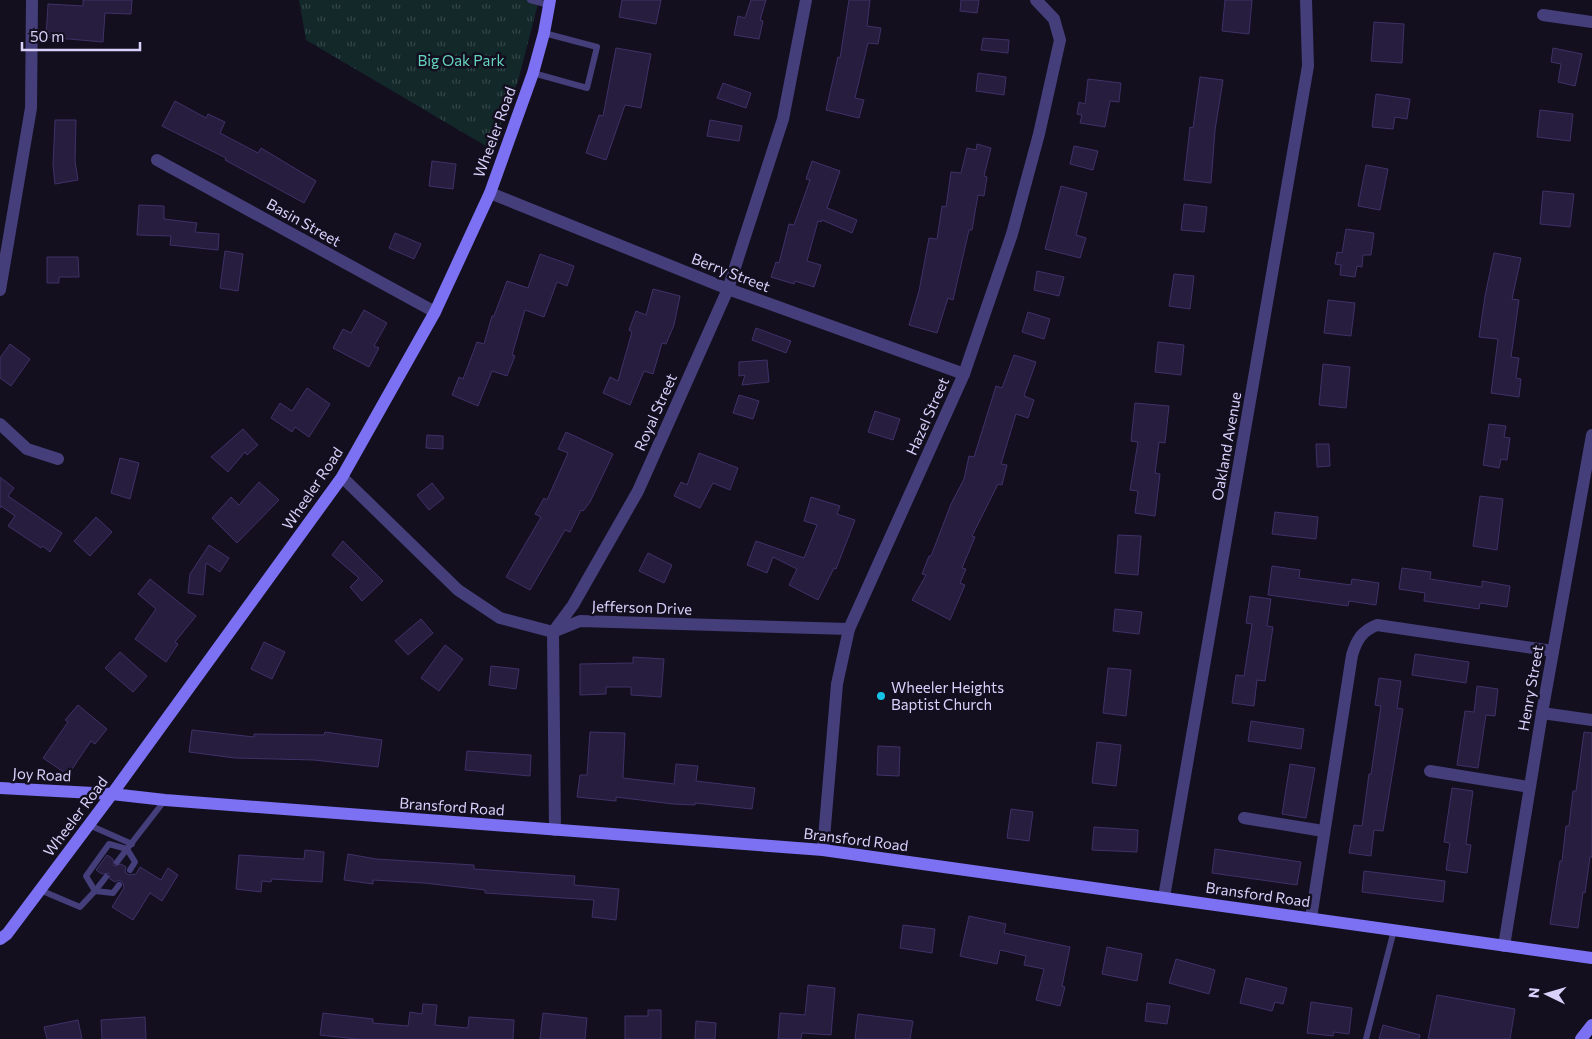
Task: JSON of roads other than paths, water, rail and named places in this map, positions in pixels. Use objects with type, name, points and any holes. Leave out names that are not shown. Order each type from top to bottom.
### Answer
[{"type":"street","points":[[0,290],[31,108],[32,0]]},
{"type":"street","name":"Royal Street","points":[[553,632],[573,605],[638,491],[728,289],[782,119],[806,0]]},
{"type":"street","name":"Hazel Street","points":[[823,850],[837,684],[849,629],[964,374],[1012,234],[1039,134],[1060,40],[1054,20],[1036,0]]},
{"type":"street","name":"Oakland Avenue","points":[[1164,897],[1308,66],[1306,0]]},
{"type":"street","name":"Wheeler Road","points":[[0,939],[40,890],[112,794],[342,477],[435,312],[490,193],[533,73],[550,2]]},
{"type":"street","points":[[1543,15],[1592,22]]},
{"type":"street","name":"Basin Street","points":[[157,160],[435,312]]},
{"type":"street","name":"Berry Street","points":[[490,193],[728,289],[964,374]]},
{"type":"street","points":[[0,424],[27,449],[58,460]]},
{"type":"street","name":"Henry Street","points":[[1504,946],[1529,787],[1592,435]]},
{"type":"street","points":[[342,477],[458,590],[500,618],[553,632],[555,830]]},
{"type":"street","name":"Jefferson Drive","points":[[553,632],[580,622],[849,629]]},
{"type":"street","points":[[1311,918],[1352,654],[1357,640],[1366,629],[1377,625],[1553,651]]},
{"type":"street","points":[[1542,713],[1592,720]]},
{"type":"street","points":[[1430,771],[1529,787]]},
{"type":"street","name":"Joy Road","points":[[0,788],[112,794]]},
{"type":"street","name":"Bransford Road","points":[[112,794],[165,800],[823,850],[1592,958]]},
{"type":"street","points":[[1244,818],[1324,831]]},
{"type":"street","points":[[1581,1039],[1592,1025]]},
{"type":"lane","points":[[530,0],[550,2]]},
{"type":"lane","points":[[533,73],[587,88],[597,47],[544,33]]},
{"type":"lane","points":[[117,862],[165,800]]},
{"type":"lane","points":[[89,825],[129,846],[135,862],[130,870]]},
{"type":"lane","points":[[95,891],[86,876],[109,844],[129,846]]},
{"type":"lane","points":[[40,890],[80,907],[106,877]]},
{"type":"lane","points":[[95,891],[113,893],[119,885]]},
{"type":"lane","points":[[1366,1039],[1394,930]]},
{"type":"place","name":"Wheeler Heights Baptist Church","points":[[881,696]]},
{"type":"park label","name":"Big Oak Park","points":[[461,60]]}]
